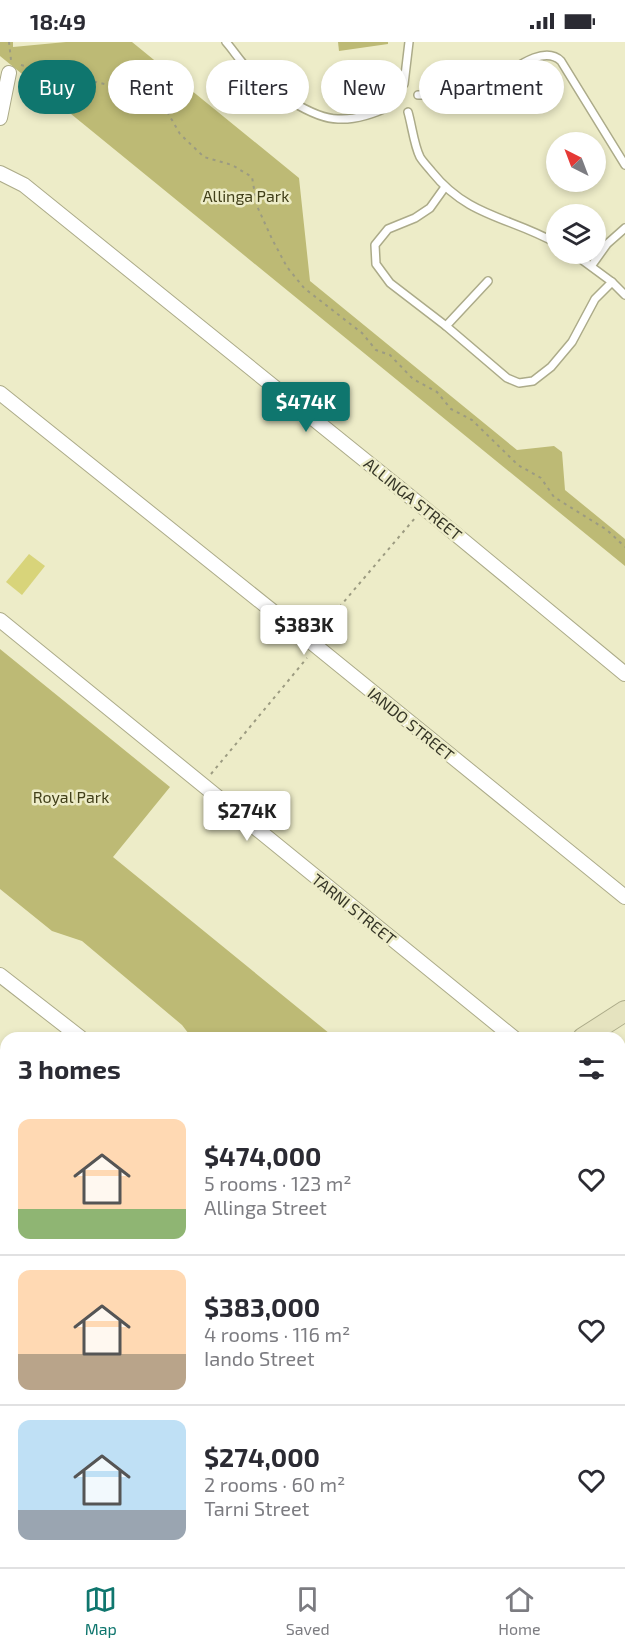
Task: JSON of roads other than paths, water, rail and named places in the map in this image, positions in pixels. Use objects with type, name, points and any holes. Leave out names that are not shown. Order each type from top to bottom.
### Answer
[{"type":"street","points":[[0,118],[10,68]]},
{"type":"street","name":"ALLINGA STREET","points":[[0,173],[24,185],[424,508],[625,674]]},
{"type":"street","name":"IANDO STREET","points":[[0,393],[625,897]]},
{"type":"street","name":"TARNI STREET","points":[[0,620],[507,1032]]},
{"type":"street","points":[[0,975],[73,1032]]},
{"type":"street","points":[[592,1032],[625,1011]]},
{"type":"lane","points":[[226,42],[249,70],[300,107],[323,117],[338,119],[368,114]]},
{"type":"lane","points":[[407,60],[409,42]]},
{"type":"lane","points":[[418,95],[465,92],[487,85],[535,57],[555,56],[625,165]]},
{"type":"lane","points":[[408,112],[420,157],[445,187],[460,200],[491,216],[546,237]]},
{"type":"lane","points":[[445,187],[429,208],[415,218],[388,229],[375,245],[376,264],[390,283],[446,326],[507,378],[519,383],[533,381],[550,367],[572,342],[595,299],[612,282]]},
{"type":"lane","points":[[625,228],[607,244],[592,265],[625,295]]},
{"type":"lane","points":[[446,326],[488,281]]},
{"type":"park label","name":"Allinga Park","points":[[246,196]]},
{"type":"park label","name":"Royal Park","points":[[71,797]]}]
